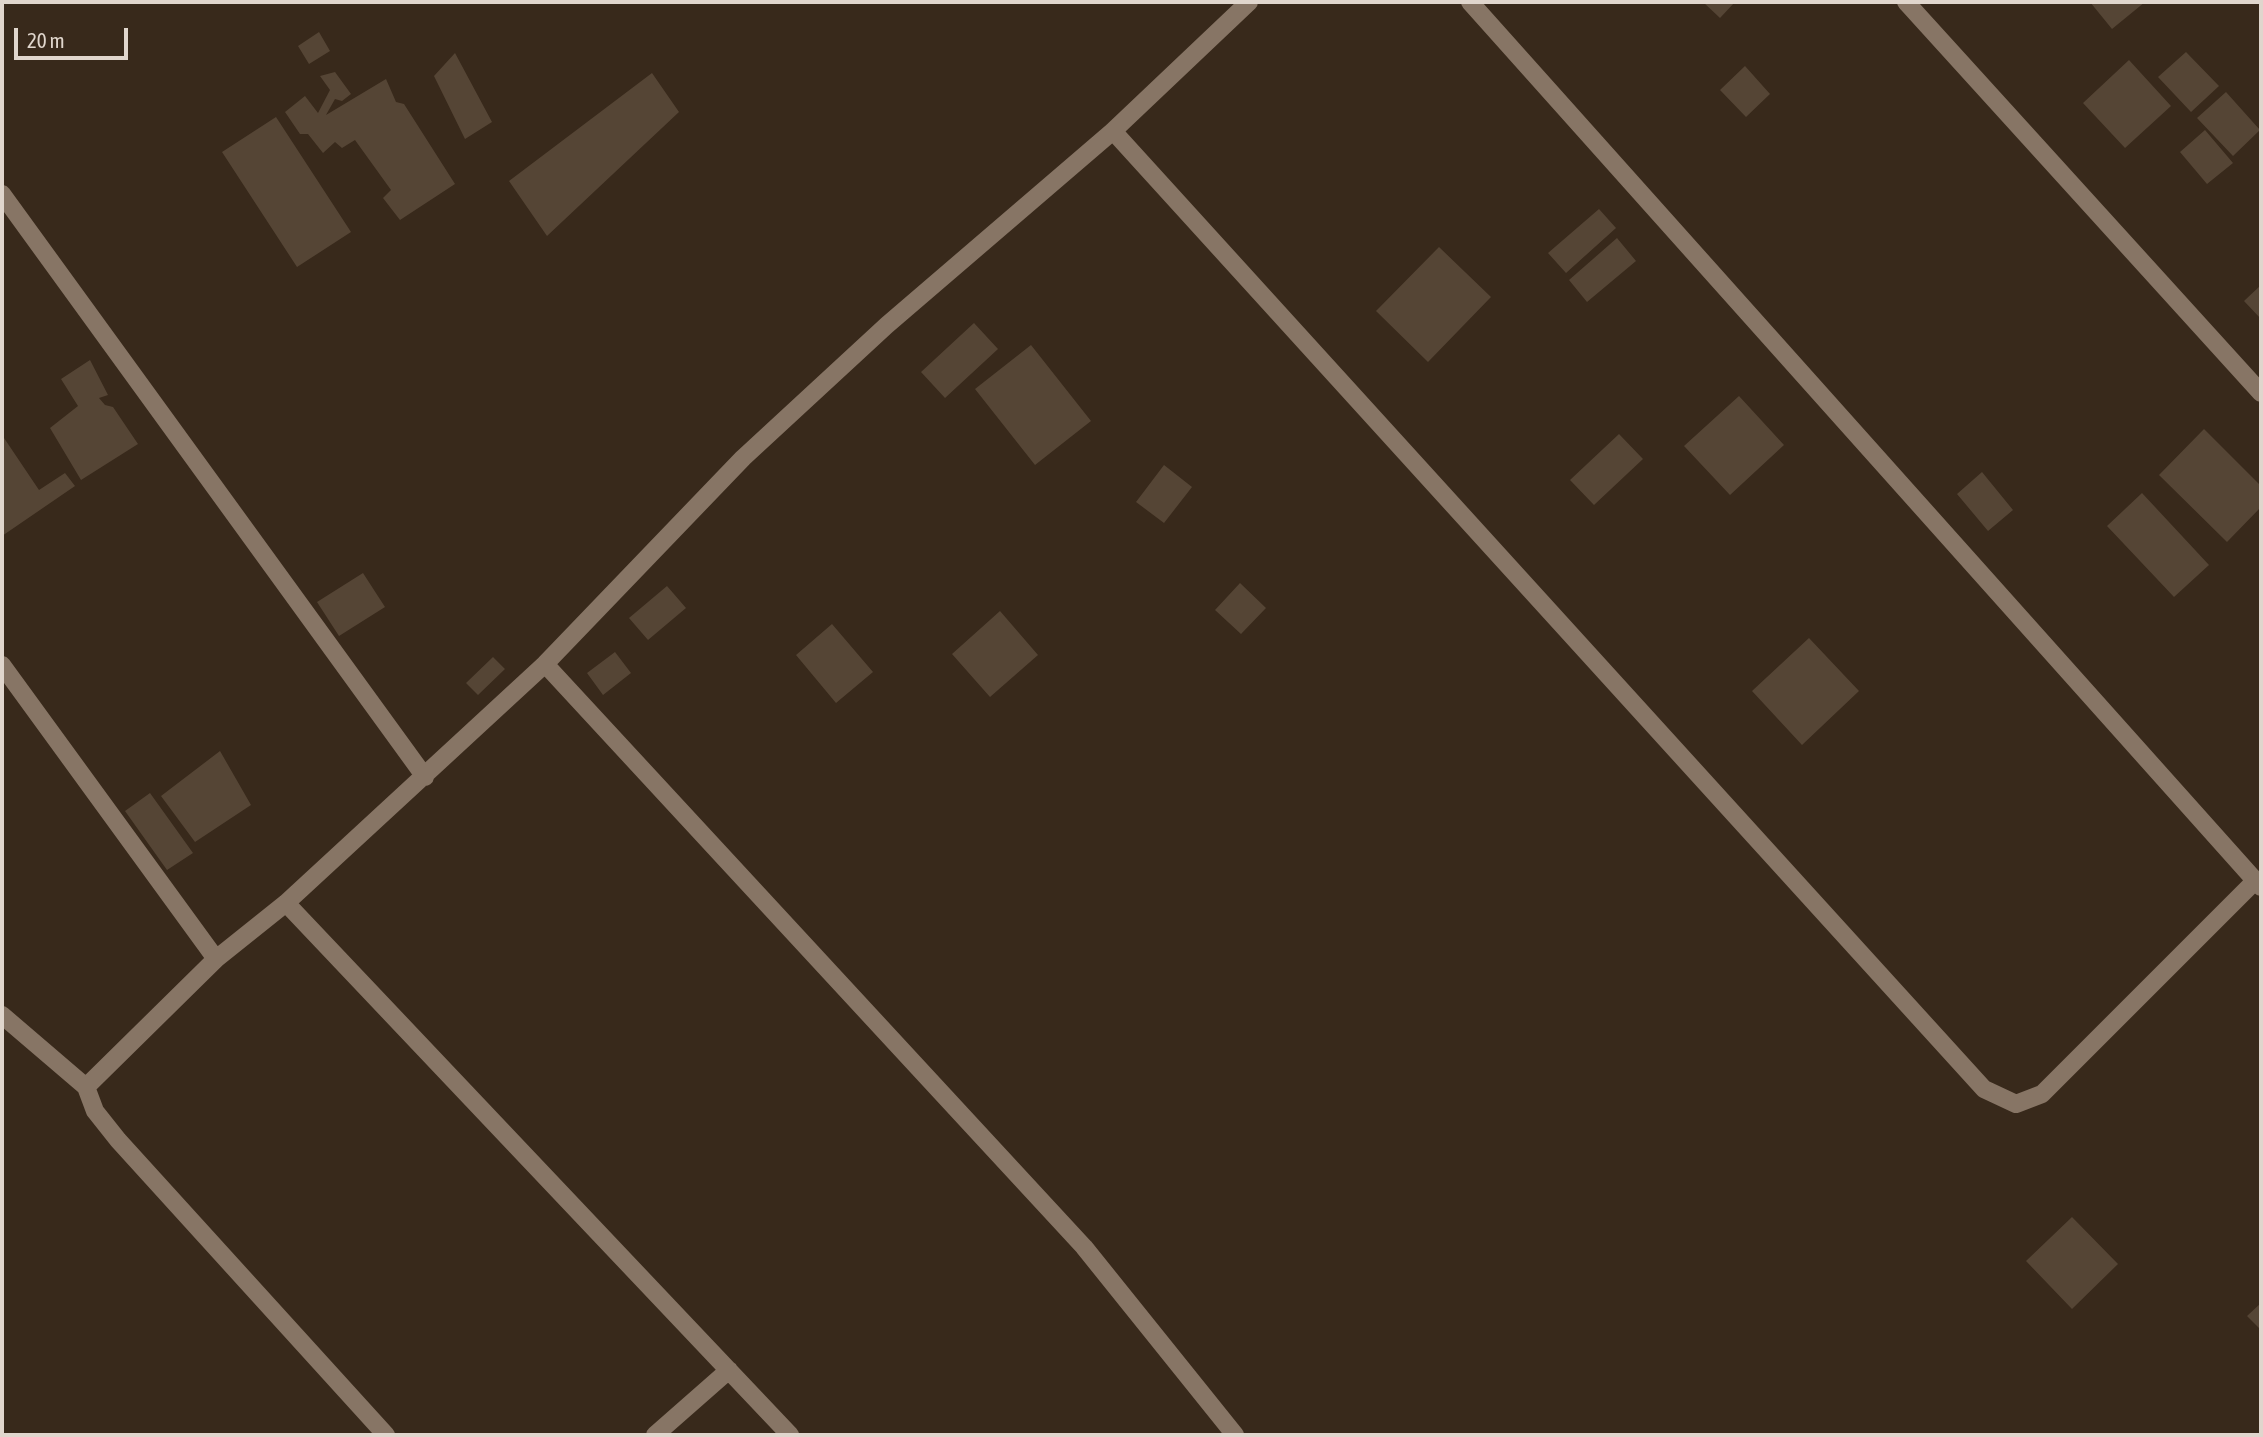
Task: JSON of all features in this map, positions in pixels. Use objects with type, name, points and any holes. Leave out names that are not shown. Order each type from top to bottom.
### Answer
[{"type":"street","points":[[86,1087],[216,959],[286,904],[545,664],[753,448],[887,325],[1113,131],[1249,2]]},
{"type":"street","points":[[1113,131],[1984,1089],[2016,1104],[2042,1094],[2258,884],[1470,2]]},
{"type":"street","points":[[1906,2],[2261,393]]},
{"type":"street","points":[[2,194],[425,777]]},
{"type":"street","points":[[545,664],[1084,1247],[1236,1435]]},
{"type":"street","points":[[2,665],[216,959]]},
{"type":"street","points":[[286,904],[790,1435]]},
{"type":"street","points":[[2,1015],[86,1087],[95,1111],[118,1140],[386,1435]]},
{"type":"street","points":[[655,1435],[729,1370]]},
{"type":"building","points":[[1703,2],[1735,2],[1720,18]]},
{"type":"building","points":[[2090,2],[2145,2],[2112,29]]},
{"type":"building","points":[[319,32],[330,51],[309,64],[298,46]]},
{"type":"building","points":[[2186,52],[2219,86],[2191,112],[2158,77]]},
{"type":"building","points":[[455,53],[492,122],[465,139],[434,76]]},
{"type":"building","points":[[2129,60],[2171,106],[2125,148],[2083,103]]},
{"type":"building","points":[[1745,66],[1770,94],[1746,117],[1720,90]]},
{"type":"building","points":[[335,72],[351,94],[342,101],[335,99],[326,115],[386,79],[396,102],[404,104],[455,184],[400,220],[383,198],[391,190],[355,140],[342,148],[335,142],[323,153],[308,134],[300,134],[285,112],[305,96],[318,113],[330,90],[320,76]]},
{"type":"building","points":[[652,73],[679,112],[547,236],[509,181]]},
{"type":"building","points":[[2226,92],[2260,130],[2233,156],[2197,118]]},
{"type":"building","points":[[276,117],[351,232],[297,267],[222,152]]},
{"type":"building","points":[[2205,130],[2233,163],[2207,184],[2180,152]]},
{"type":"building","points":[[1599,209],[1616,228],[1566,273],[1548,253]]},
{"type":"building","points":[[1617,238],[1636,261],[1587,302],[1569,280]]},
{"type":"building","points":[[1439,247],[1491,297],[1428,362],[1376,311]]},
{"type":"building","points":[[2261,285],[2261,319],[2244,301]]},
{"type":"building","points":[[974,323],[998,349],[945,398],[921,372]]},
{"type":"building","points":[[1031,345],[1091,421],[1035,465],[975,389]]},
{"type":"building","points":[[90,360],[108,395],[99,398],[105,405],[113,407],[138,444],[81,480],[50,428],[78,406],[61,379]]},
{"type":"building","points":[[1739,396],[1784,445],[1730,495],[1684,446]]},
{"type":"building","points":[[2204,429],[2261,486],[2261,507],[2227,542],[2159,475]]},
{"type":"building","points":[[1619,434],[1643,459],[1594,505],[1570,480]]},
{"type":"building","points":[[2,435],[39,490],[65,473],[75,486],[2,536]]},
{"type":"building","points":[[1164,465],[1192,487],[1164,523],[1136,502]]},
{"type":"building","points":[[1982,472],[2013,510],[1988,531],[1957,494]]},
{"type":"building","points":[[2142,493],[2209,565],[2174,597],[2107,526]]},
{"type":"building","points":[[363,573],[385,607],[339,636],[317,602]]},
{"type":"building","points":[[1240,583],[1266,608],[1241,634],[1215,610]]},
{"type":"building","points":[[667,586],[686,608],[648,640],[629,618]]},
{"type":"building","points":[[1000,611],[1038,655],[990,697],[952,654]]},
{"type":"building","points":[[832,624],[873,672],[836,703],[796,655]]},
{"type":"building","points":[[1809,638],[1859,691],[1802,745],[1752,691]]},
{"type":"building","points":[[615,652],[631,673],[603,695],[587,673]]},
{"type":"building","points":[[493,657],[505,669],[478,695],[466,683]]},
{"type":"building","points":[[220,751],[251,805],[195,842],[161,796]]},
{"type":"building","points":[[150,793],[193,853],[167,870],[125,811]]},
{"type":"building","points":[[2072,1217],[2118,1264],[2072,1309],[2026,1261]]},
{"type":"building","points":[[2261,1303],[2261,1330],[2247,1316]]}]
